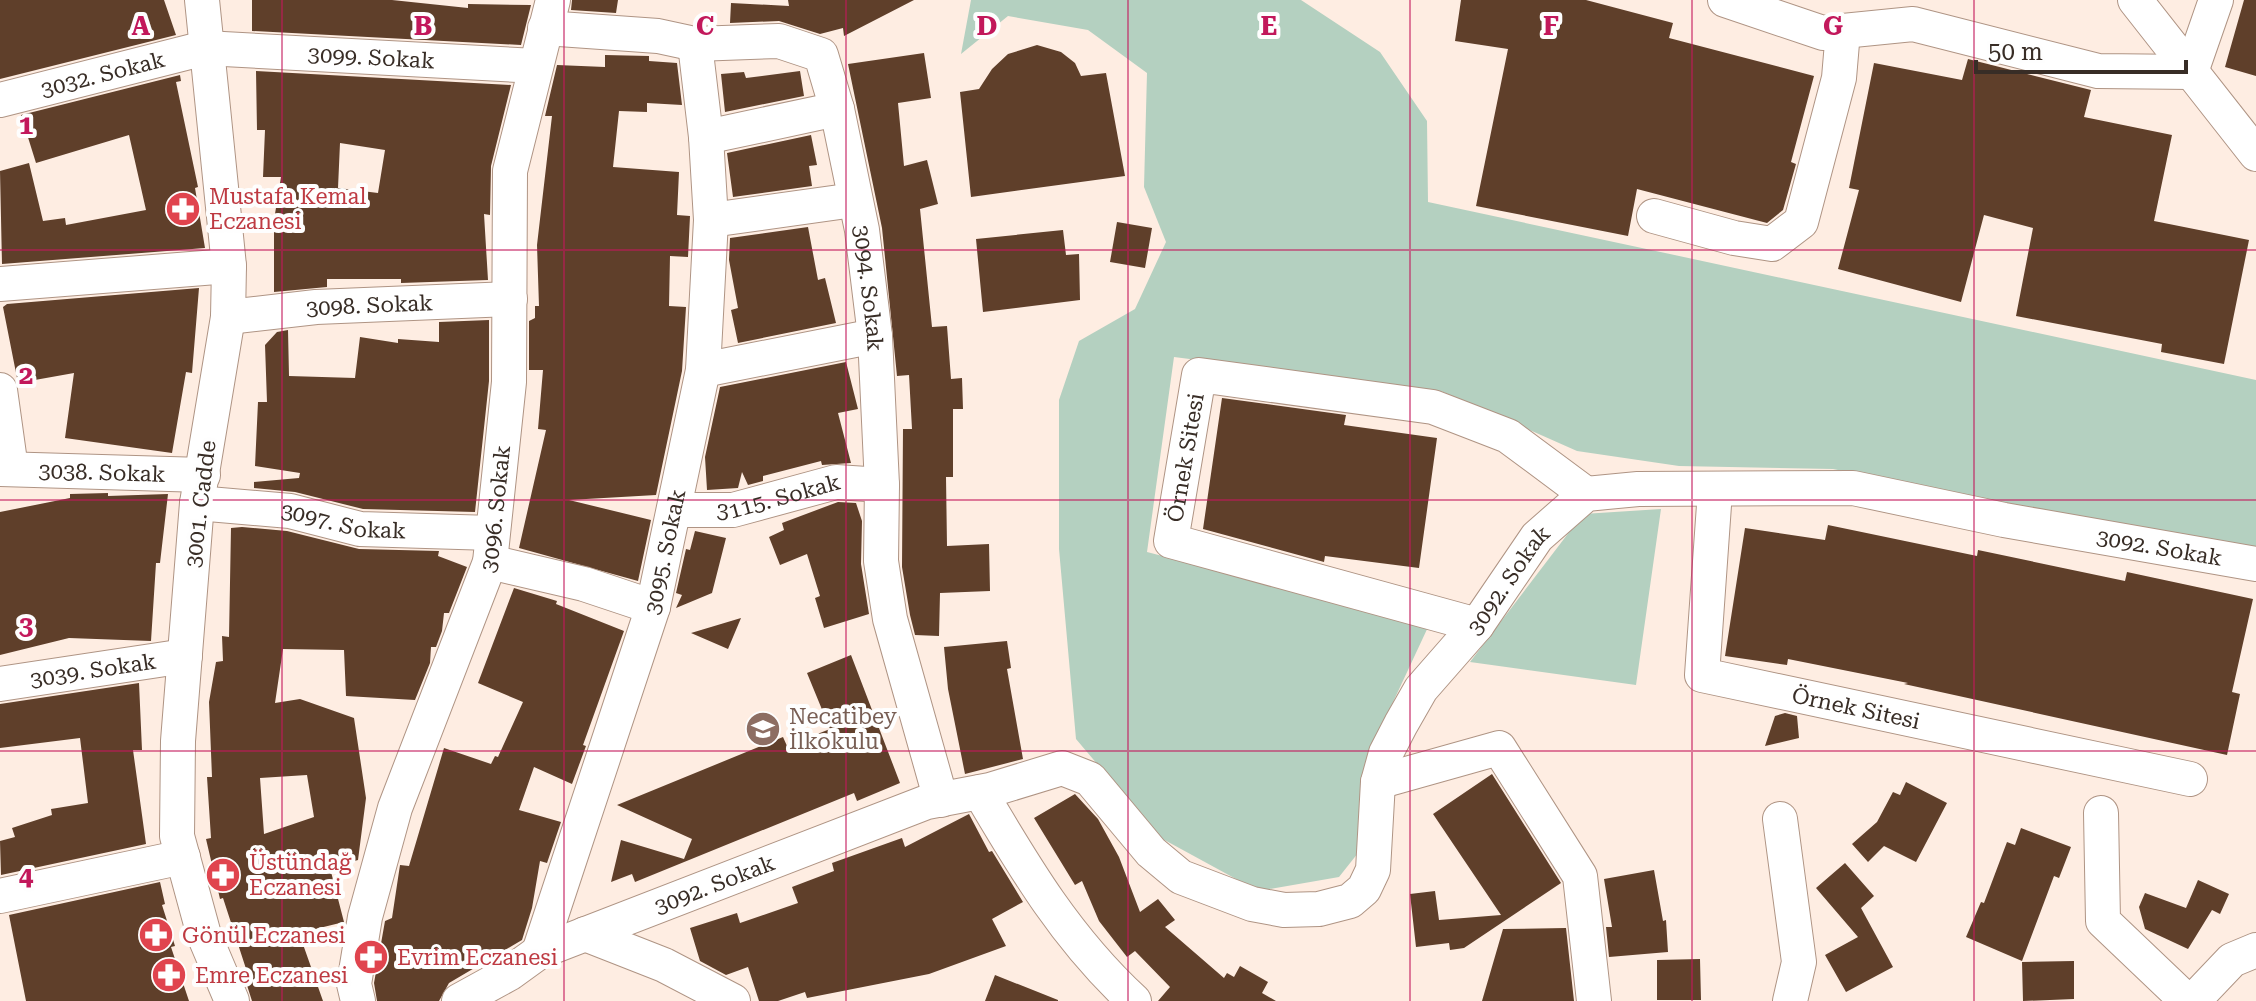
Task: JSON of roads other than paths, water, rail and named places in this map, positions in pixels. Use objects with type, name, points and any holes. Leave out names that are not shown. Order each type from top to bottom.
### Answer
[{"type":"street","name":"3001. Cadde","points":[[202,0],[229,266],[228,317],[200,489],[178,741],[177,836],[222,998]]},
{"type":"street","points":[[1725,0],[1823,33],[1913,24],[2098,71],[2191,72]]},
{"type":"street","points":[[2135,0],[2256,154]]},
{"type":"street","points":[[2191,72],[2216,0]]},
{"type":"street","name":"3094. Sokak","points":[[549,14],[695,44],[779,41],[821,55],[837,109],[875,336],[882,485],[881,561],[890,619],[941,800]]},
{"type":"street","name":"3096. Sokak","points":[[358,1001],[354,984],[365,917],[395,808],[491,547],[509,382],[510,171],[549,14]]},
{"type":"street","points":[[1654,216],[1734,238],[1772,244],[1801,222],[1839,78],[1843,31]]},
{"type":"street","name":"3095. Sokak","points":[[539,952],[653,607],[703,370],[711,220],[706,137],[695,44]]},
{"type":"street","name":"3099. Sokak","points":[[205,48],[536,66]]},
{"type":"street","name":"3032. Sokak","points":[[0,100],[205,48]]},
{"type":"street","points":[[706,137],[837,109]]},
{"type":"street","points":[[711,220],[854,200]]},
{"type":"street","points":[[0,284],[229,266]]},
{"type":"street","name":"3098. Sokak","points":[[228,317],[316,307],[510,299]]},
{"type":"street","points":[[703,370],[875,336]]},
{"type":"street","name":"Örnek Sitesi","points":[[1477,625],[1171,541],[1199,375],[1433,407],[1508,436],[1586,494]]},
{"type":"street","points":[[0,390],[5,469]]},
{"type":"street","name":"3038. Sokak","points":[[5,469],[200,489]]},
{"type":"street","name":"3115. Sokak","points":[[674,510],[733,510],[836,482],[882,485]]},
{"type":"street","name":"3092. Sokak","points":[[459,1001],[510,973],[539,952],[585,934],[941,800],[1062,768],[1090,779],[1151,852],[1181,877],[1252,904],[1307,909],[1350,901],[1364,889],[1376,852],[1378,782],[1386,753],[1421,689],[1477,625],[1537,537],[1586,494],[1638,489],[1853,488],[2004,520],[2256,564]]},
{"type":"street","name":"3097. Sokak","points":[[200,489],[360,529],[491,547],[653,607]]},
{"type":"street","name":"Örnek Sitesi","points":[[1715,491],[1702,675],[2190,779]]},
{"type":"street","name":"3039. Sokak","points":[[0,684],[185,656]]},
{"type":"street","points":[[1378,782],[1499,748],[1580,876],[1594,1001]]},
{"type":"street","points":[[980,792],[1048,902],[1093,963],[1134,1001]]},
{"type":"street","points":[[2101,813],[2103,921],[2190,1001],[2232,960],[2256,950]]},
{"type":"street","points":[[1780,819],[1799,962],[1790,1001]]},
{"type":"street","points":[[0,896],[183,857]]},
{"type":"street","points":[[585,934],[664,965],[733,1001]]},
{"type":"place","name":"Mustafa Kemal Eczanesi","points":[[183,209]]},
{"type":"place","name":"Necatibey İlkokulu","points":[[763,729]]},
{"type":"place","name":"Üstündağ Eczanesi","points":[[223,875]]},
{"type":"place","name":"Gönül Eczanesi","points":[[156,935]]},
{"type":"place","name":"Evrim Eczanesi","points":[[371,957]]},
{"type":"place","name":"Emre Eczanesi","points":[[169,975]]}]
